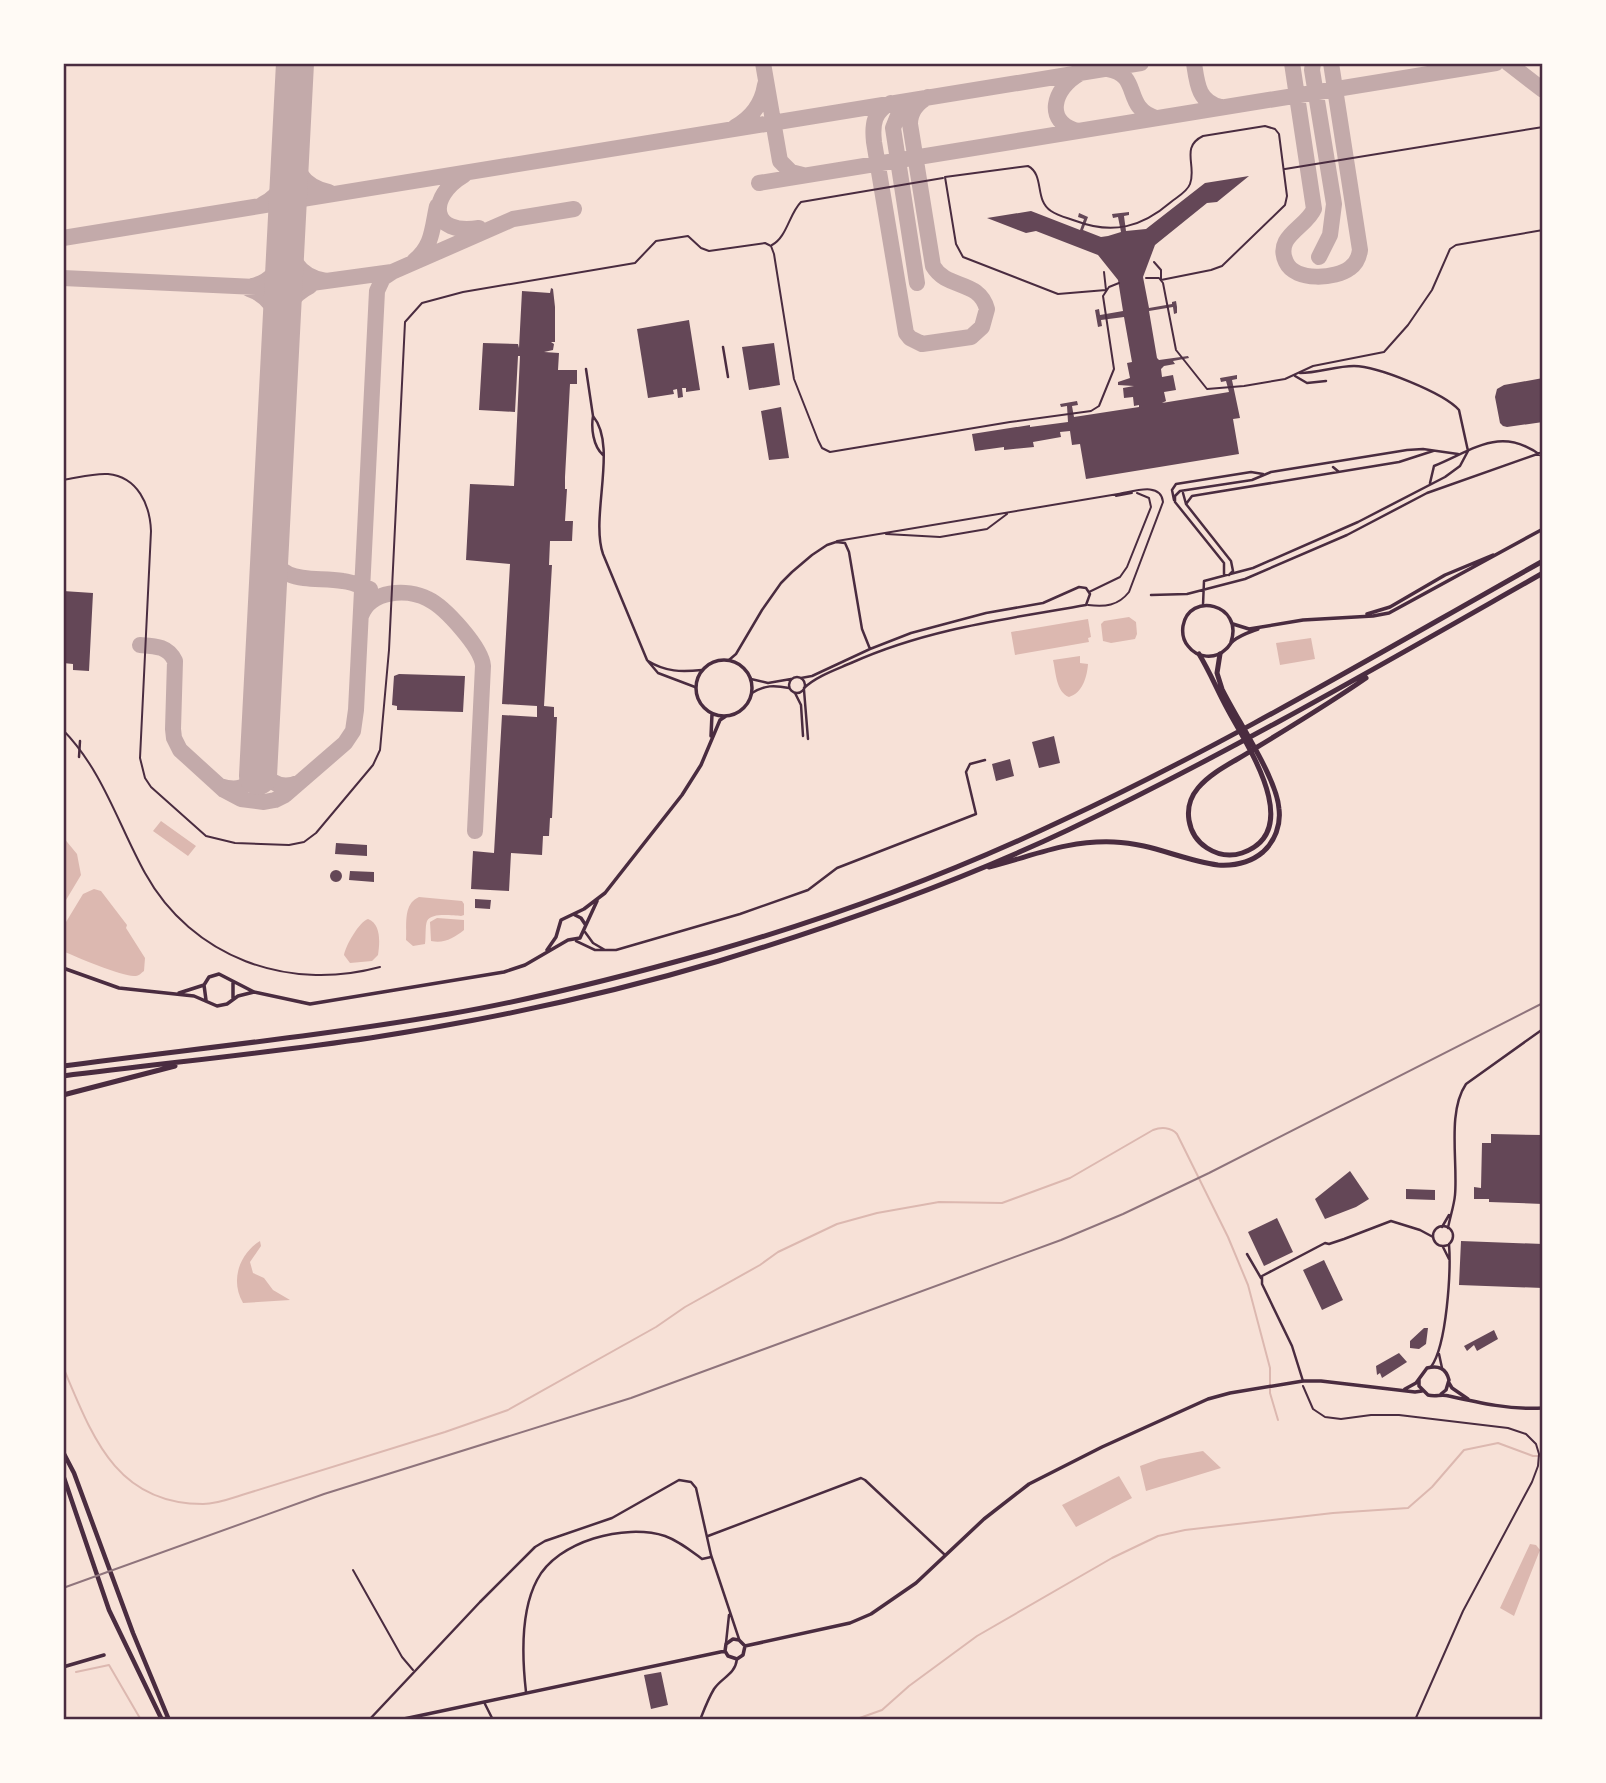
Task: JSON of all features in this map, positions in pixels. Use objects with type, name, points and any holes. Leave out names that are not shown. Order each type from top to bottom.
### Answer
[{"type":"highway","points":[[63,1066],[320,1034],[453,1013],[575,987],[713,951],[798,925],[976,858],[1060,822],[1201,752],[1543,561]]},
{"type":"highway","points":[[971,872],[1065,831],[1205,762],[1543,573]]},
{"type":"highway","points":[[63,1076],[193,1062],[413,1031],[579,998],[716,962],[971,872],[1048,848],[1097,841],[1146,846],[1217,864],[1245,862],[1268,847],[1279,822],[1278,798],[1199,654]]},
{"type":"highway","points":[[1220,654],[1217,673],[1229,707]]},
{"type":"highway","points":[[1259,763],[1271,807],[1269,824],[1262,838],[1253,848],[1240,854],[1222,855],[1206,848],[1193,834],[1188,818],[1189,805],[1199,787],[1214,774],[1305,718],[1384,664]]},
{"type":"highway","points":[[63,1095],[193,1062]]},
{"type":"main road","points":[[1263,628],[1231,642],[1220,654],[1209,656],[1194,652],[1185,642],[1182,629],[1188,614],[1203,606],[1222,609],[1233,624],[1244,629],[1303,620],[1389,613],[1421,598],[1543,527]]},
{"type":"main road","points":[[1358,616],[1390,607],[1426,586],[1498,553]]},
{"type":"main road","points":[[1421,598],[1426,586]]},
{"type":"main road","points":[[1231,642],[1233,624]]},
{"type":"main road","points":[[597,901],[585,924],[584,932],[576,941],[563,937],[559,923],[564,917],[575,915],[597,901],[622,874],[688,788],[720,720],[740,712],[746,706],[752,693],[751,679],[745,668],[729,660],[714,661],[702,670],[695,687],[701,705],[712,714],[726,716]]},
{"type":"main road","points":[[711,741],[712,714]]},
{"type":"main road","points":[[575,915],[585,924]]},
{"type":"main road","points":[[545,953],[559,930]]},
{"type":"main road","points":[[206,1000],[204,985],[209,977],[219,974],[254,992],[299,1003],[324,1002],[505,972],[525,965],[568,940]]},
{"type":"main road","points":[[63,968],[119,988],[145,993],[177,994],[206,1000],[214,1005],[222,1006],[233,998],[254,992]]},
{"type":"main road","points":[[233,983],[233,998]]},
{"type":"main road","points":[[177,994],[204,985]]},
{"type":"main road","points":[[1401,1391],[1409,1388],[1423,1372],[1432,1367],[1442,1368],[1452,1388],[1473,1402]]},
{"type":"main road","points":[[1419,1379],[1422,1391]]},
{"type":"main road","points":[[744,1646],[850,1623],[871,1614],[916,1583],[1012,1496],[1045,1475],[1186,1408],[1230,1393],[1303,1381],[1321,1381],[1422,1391],[1433,1396],[1441,1394],[1473,1402],[1521,1408],[1543,1408]]},
{"type":"main road","points":[[1441,1394],[1449,1383]]},
{"type":"main road","points":[[63,1452],[74,1473],[133,1633],[169,1720]]},
{"type":"main road","points":[[63,1475],[109,1610],[162,1720]]},
{"type":"main road","points":[[730,1640],[739,1640],[744,1646],[743,1654],[737,1659],[728,1656],[725,1651],[730,1640]]},
{"type":"main road","points":[[399,1720],[725,1651]]},
{"type":"main road","points":[[63,1667],[104,1655]]},
{"type":"street","points":[[723,347],[728,377]]},
{"type":"street","points":[[1203,606],[1204,581],[1254,568],[1322,539],[1460,466],[1468,451],[1459,410],[1438,395],[1368,367],[1352,366],[1300,373]]},
{"type":"street","points":[[586,369],[593,416],[591,426],[598,452],[603,455]]},
{"type":"street","points":[[1294,376],[1307,383],[1326,381]]},
{"type":"street","points":[[593,416],[604,443],[599,539],[603,554],[647,660],[658,673],[695,687]]},
{"type":"street","points":[[1430,483],[1434,466],[1489,443],[1514,441],[1543,457]]},
{"type":"street","points":[[1175,502],[1175,496],[1180,491],[1252,480],[1266,474],[1338,461],[1415,449],[1458,454]]},
{"type":"street","points":[[1186,504],[1192,496],[1399,462],[1435,451]]},
{"type":"street","points":[[1151,595],[1187,594],[1245,579],[1317,549],[1427,492],[1543,452]]},
{"type":"street","points":[[1333,467],[1339,472]]},
{"type":"street","points":[[1223,576],[1224,563],[1175,502],[1172,490],[1176,484],[1251,472],[1266,474]]},
{"type":"street","points":[[1183,493],[1186,504],[1231,561],[1233,571],[1229,575]]},
{"type":"street","points":[[729,660],[742,645],[781,583],[812,555],[836,542],[845,543],[849,552],[862,629],[870,649]]},
{"type":"street","points":[[751,679],[768,683],[812,676],[870,649],[955,621],[1043,603],[1079,587],[1089,592],[1086,605],[919,637],[860,658],[817,678],[795,693]]},
{"type":"street","points":[[647,660],[660,669],[702,670]]},
{"type":"street","points":[[801,678],[804,682],[808,739]]},
{"type":"street","points":[[789,688],[791,679]]},
{"type":"street","points":[[752,693],[772,685],[789,688],[795,693],[801,705],[803,736]]},
{"type":"street","points":[[79,757],[80,741]]},
{"type":"street","points":[[576,941],[596,950],[616,950],[808,890],[836,868],[976,814],[966,772],[970,764],[985,760]]},
{"type":"street","points":[[584,932],[595,945],[605,950]]},
{"type":"street","points":[[1442,1368],[1439,1354],[1450,1263],[1449,1244],[1452,1236],[1448,1228],[1455,1196],[1456,1113],[1462,1091],[1466,1084],[1543,1029]]},
{"type":"street","points":[[1420,1230],[1435,1231],[1442,1227],[1451,1212]]},
{"type":"street","points":[[1261,1278],[1325,1243],[1344,1239],[1391,1221],[1433,1237],[1436,1243],[1442,1246],[1450,1263]]},
{"type":"street","points":[[1442,1227],[1448,1228]]},
{"type":"street","points":[[1433,1237],[1435,1231]]},
{"type":"street","points":[[1442,1246],[1449,1244]]},
{"type":"street","points":[[1247,1254],[1292,1346],[1303,1381]]},
{"type":"street","points":[[1432,1367],[1439,1354]]},
{"type":"street","points":[[708,1536],[860,1478],[945,1555]]},
{"type":"street","points":[[369,1720],[535,1547],[612,1518],[675,1481],[688,1480],[696,1488],[711,1557],[739,1640]]},
{"type":"street","points":[[526,1693],[525,1619],[528,1605],[537,1580],[559,1555],[593,1539],[625,1531],[663,1536],[676,1541],[702,1559],[711,1557]]},
{"type":"street","points":[[726,1644],[730,1625],[729,1612]]},
{"type":"street","points":[[700,1720],[712,1694],[720,1681],[731,1674],[737,1659]]},
{"type":"street","points":[[484,1702],[492,1719]]},
{"type":"lane","points":[[1283,170],[1543,128],[1543,100]]},
{"type":"lane","points":[[63,480],[108,474],[121,478],[138,491],[148,506],[151,531],[140,758],[145,778],[198,831],[215,840],[289,845],[304,842],[316,833],[373,765],[380,750],[389,650],[405,322],[422,303],[463,292],[635,263],[656,241],[688,236],[701,248],[709,251],[759,243],[771,246],[778,242],[801,202],[945,177],[1028,166],[1035,172],[1040,196],[1050,211],[1103,229],[1143,222],[1153,218],[1189,188],[1192,174],[1190,148],[1196,139],[1270,126],[1279,134],[1287,196],[1285,205],[1229,261],[1211,270],[1161,280],[1146,278]]},
{"type":"lane","points":[[945,177],[957,251],[963,257],[1058,294],[1106,290],[1119,283]]},
{"type":"lane","points":[[1154,262],[1161,270],[1176,351],[1208,389],[1259,384],[1294,376],[1313,366],[1384,352],[1432,290],[1450,249],[1456,244],[1543,230]]},
{"type":"lane","points":[[771,246],[794,379],[818,440],[822,448],[830,452],[1091,411],[1096,408],[1114,369],[1104,301],[1104,272]]},
{"type":"lane","points":[[836,542],[1152,489],[1158,491],[1163,496],[1163,502],[1129,591],[1122,600],[1108,606],[1086,605]]},
{"type":"lane","points":[[874,534],[901,533],[940,537],[987,529],[1006,514],[1138,492],[1146,495],[1150,500],[1150,514],[1127,567],[1120,577],[1089,592]]},
{"type":"lane","points":[[63,730],[87,758],[100,779],[136,856],[158,894],[199,937],[226,954],[258,967],[281,972],[318,975],[380,967]]},
{"type":"lane","points":[[353,1570],[402,1657],[414,1671]]},
{"type":"path","points":[[1303,1381],[1313,1409],[1325,1417],[1341,1419],[1399,1415],[1508,1428],[1526,1434],[1536,1444],[1539,1459],[1532,1482],[1463,1611],[1415,1720]]},
{"type":"shaded area","points":[[1129,617],[1136,622],[1135,639],[1111,643],[1103,641],[1101,624],[1104,621]]},
{"type":"shaded area","points":[[1088,619],[1091,637],[1088,638],[1089,642],[1015,655],[1011,632]]},
{"type":"shaded area","points":[[1311,638],[1315,659],[1280,665],[1276,643]]},
{"type":"shaded area","points":[[1080,656],[1080,663],[1088,664],[1086,674],[1083,684],[1069,697],[1059,687],[1053,660]]},
{"type":"shaded area","points":[[161,821],[196,846],[188,856],[153,831]]},
{"type":"shaded area","points":[[63,837],[77,854],[81,875],[63,905]]},
{"type":"shaded area","points":[[94,889],[101,891],[127,925],[126,928],[145,958],[144,971],[138,975],[119,973],[63,951],[63,927],[83,894]]},
{"type":"shaded area","points":[[419,897],[462,901],[464,915],[438,915],[430,918],[426,923],[425,944],[413,946],[406,940],[407,915],[410,904]]},
{"type":"shaded area","points":[[437,918],[464,920],[464,930],[449,940],[431,941],[430,922]]},
{"type":"shaded area","points":[[368,919],[377,929],[378,955],[372,961],[350,963],[344,955],[347,946],[357,929]]},
{"type":"shaded area","points":[[260,1241],[261,1246],[250,1262],[253,1273],[264,1278],[273,1290],[290,1300],[243,1303],[237,1286],[239,1269],[247,1253]]},
{"type":"shaded area","points":[[1203,1451],[1221,1468],[1146,1491],[1140,1466],[1159,1459]]},
{"type":"shaded area","points":[[1119,1476],[1132,1498],[1076,1527],[1062,1505]]},
{"type":"shaded area","points":[[1530,1544],[1536,1545],[1540,1550],[1514,1616],[1500,1608]]},
{"type":"building","points":[[1249,176],[1217,202],[1207,203],[1155,245],[1143,277],[1149,308],[1176,301],[1177,313],[1174,314],[1173,307],[1149,311],[1157,358],[1189,358],[1173,361],[1175,364],[1161,369],[1162,377],[1173,375],[1176,390],[1164,392],[1166,401],[1162,403],[1229,392],[1226,381],[1221,382],[1220,378],[1237,375],[1237,379],[1232,380],[1240,418],[1233,419],[1239,454],[1086,479],[1080,444],[1072,445],[1070,431],[1060,432],[1061,437],[1033,442],[1034,447],[975,451],[972,434],[1068,422],[1067,406],[1061,407],[1060,404],[1077,401],[1078,405],[1072,406],[1074,417],[1139,407],[1134,406],[1133,397],[1124,398],[1123,388],[1134,386],[1118,385],[1118,382],[1130,378],[1127,363],[1132,362],[1124,317],[1101,320],[1102,326],[1098,327],[1095,310],[1099,309],[1100,315],[1123,311],[1118,280],[1098,255],[1036,231],[1026,233],[987,218],[1031,211],[1080,230],[1084,219],[1078,217],[1079,213],[1088,217],[1083,230],[1101,237],[1108,236],[1121,232],[1118,217],[1113,218],[1112,214],[1129,212],[1129,215],[1124,216],[1126,231],[1146,229],[1205,183]]},
{"type":"building","points":[[551,288],[555,307],[555,342],[551,342],[554,344],[553,350],[544,352],[559,353],[558,370],[577,370],[577,384],[570,384],[565,477],[565,521],[573,521],[572,541],[550,541],[549,565],[552,565],[544,706],[554,707],[554,717],[557,717],[552,818],[549,836],[543,836],[542,855],[511,853],[509,891],[471,889],[473,851],[494,853],[502,715],[537,717],[537,706],[502,704],[510,564],[466,560],[470,484],[514,486],[520,356],[515,412],[479,410],[483,343],[518,344],[519,348],[522,291],[550,293]]},
{"type":"building","points":[[689,320],[700,390],[686,392],[686,388],[682,388],[683,397],[678,398],[677,389],[673,390],[674,394],[648,398],[637,329]]},
{"type":"building","points":[[774,343],[780,385],[749,390],[742,347]]},
{"type":"building","points":[[1543,378],[1543,422],[1503,426],[1495,397],[1497,389],[1504,385]]},
{"type":"building","points":[[781,407],[789,458],[769,460],[761,411]]},
{"type":"building","points":[[63,591],[93,593],[89,671],[73,670],[73,664],[63,663]]},
{"type":"building","points":[[394,676],[465,676],[463,712],[397,710],[397,706],[392,705]]},
{"type":"building","points":[[1054,736],[1060,763],[1039,768],[1032,742]]},
{"type":"building","points":[[1010,759],[1014,776],[996,781],[992,764]]},
{"type":"building","points":[[336,843],[367,845],[367,856],[335,854]]},
{"type":"building","points":[[331,871],[341,871],[341,881],[331,881]]},
{"type":"building","points":[[350,871],[374,872],[374,882],[349,880]]},
{"type":"building","points":[[475,899],[491,900],[490,909],[475,908]]},
{"type":"building","points":[[1491,1134],[1543,1135],[1543,1204],[1474,1199],[1474,1187],[1481,1188],[1482,1143],[1491,1143]]},
{"type":"building","points":[[1350,1171],[1369,1199],[1325,1219],[1315,1199]]},
{"type":"building","points":[[1406,1189],[1435,1190],[1435,1200],[1406,1199]]},
{"type":"building","points":[[1277,1218],[1293,1252],[1264,1266],[1248,1232]]},
{"type":"building","points":[[1461,1241],[1543,1244],[1543,1288],[1459,1285]]},
{"type":"building","points":[[1324,1260],[1343,1300],[1322,1310],[1303,1270]]},
{"type":"building","points":[[1424,1328],[1428,1328],[1426,1344],[1419,1349],[1410,1348],[1410,1341]]},
{"type":"building","points":[[1494,1330],[1498,1339],[1477,1351],[1474,1345],[1467,1351],[1464,1346]]},
{"type":"building","points":[[1399,1353],[1407,1362],[1382,1378],[1380,1373],[1377,1375],[1376,1366]]},
{"type":"building","points":[[661,1672],[668,1705],[651,1709],[644,1675]]},
{"type":"waterway","points":[[63,1367],[97,1440],[111,1461],[128,1479],[148,1492],[173,1501],[203,1504],[219,1502],[508,1410],[656,1327],[778,1252],[837,1224],[877,1213],[939,1202],[1002,1203],[1070,1178],[1153,1130],[1163,1128],[1177,1134],[1228,1237],[1248,1285],[1270,1368],[1270,1393],[1278,1420]]},
{"type":"waterway","points":[[854,1720],[882,1710],[909,1686],[977,1636],[1112,1558],[1158,1536],[1185,1530],[1333,1513],[1408,1508],[1432,1487],[1464,1450],[1498,1443],[1533,1456],[1543,1456]]},
{"type":"waterway","points":[[76,1672],[109,1665],[141,1720]]},
{"type":"taxiway","points":[[763,63],[780,161],[791,172],[803,175]]},
{"type":"taxiway","points":[[63,238],[1141,63]]},
{"type":"taxiway","points":[[1194,63],[1203,96],[1221,107]]},
{"type":"taxiway","points":[[1292,63],[1314,209],[1287,239],[1283,253],[1291,268],[1298,273],[1316,277],[1344,272],[1357,260],[1360,250],[1331,63]]},
{"type":"taxiway","points":[[1313,63],[1334,204],[1330,235],[1319,257]]},
{"type":"taxiway","points":[[759,183],[1496,63]]},
{"type":"taxiway","points":[[1508,63],[1543,90]]},
{"type":"taxiway","points":[[1108,69],[1125,78],[1139,107],[1156,118]]},
{"type":"taxiway","points":[[1078,131],[1067,127],[1060,120],[1056,113],[1056,104],[1063,88],[1079,74]]},
{"type":"taxiway","points":[[735,127],[755,110],[765,85]]},
{"type":"taxiway","points":[[891,103],[878,114],[873,135],[906,333],[922,344],[971,337],[982,327],[987,309],[983,300],[970,289],[946,279],[933,266],[910,124],[915,108],[928,97]]},
{"type":"taxiway","points":[[913,101],[899,113],[893,128],[917,283]]},
{"type":"taxiway","points":[[291,140],[293,158],[300,174],[311,185],[329,192]]},
{"type":"taxiway","points":[[263,204],[275,196],[282,185],[290,159]]},
{"type":"taxiway","points":[[464,175],[444,194],[439,213],[443,221],[451,226],[463,229],[479,228]]},
{"type":"taxiway","points":[[414,261],[428,243],[437,206]]},
{"type":"taxiway","points":[[63,278],[275,288],[392,272],[513,219],[574,209]]},
{"type":"taxiway","points":[[286,229],[289,248],[301,270],[316,279],[326,281]]},
{"type":"taxiway","points":[[253,286],[266,281],[275,273],[285,249]]},
{"type":"taxiway","points":[[140,645],[165,650],[175,661],[173,729],[180,750],[224,790],[241,799],[264,802],[285,795],[345,743],[353,731],[356,710],[377,291],[383,278],[392,272]]},
{"type":"taxiway","points":[[281,327],[290,303],[310,286]]},
{"type":"taxiway","points":[[249,289],[271,305],[278,317],[281,332]]},
{"type":"taxiway","points":[[270,547],[274,560],[288,574],[308,579],[346,582],[370,589]]},
{"type":"taxiway","points":[[361,616],[366,607],[381,596],[410,593],[428,599],[444,610],[462,629],[481,658],[483,666],[475,831]]},
{"type":"taxiway","points":[[220,786],[233,789],[249,782],[257,765],[260,734]]},
{"type":"taxiway","points":[[260,757],[264,772],[272,782],[285,785],[300,782]]},
{"type":"runway","points":[[258,776],[295,63]]},
{"type":"railway","points":[[63,1588],[324,1494],[631,1398],[1061,1240],[1209,1173],[1543,1003]]}]
